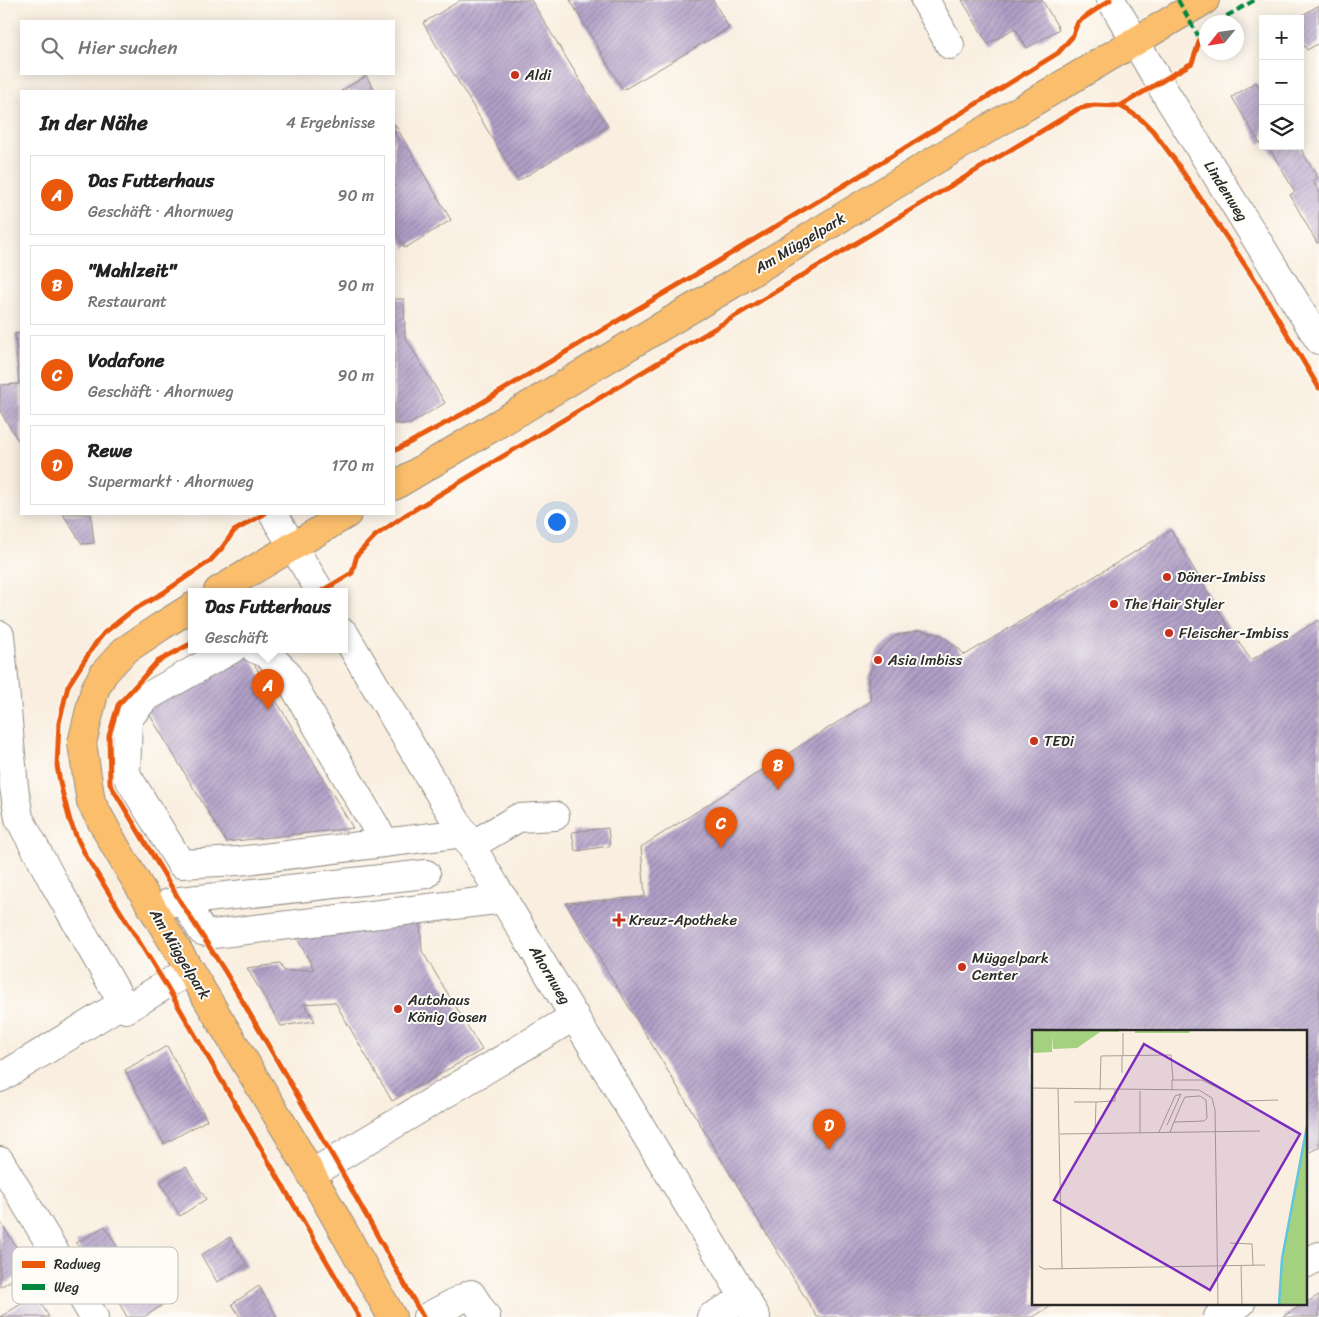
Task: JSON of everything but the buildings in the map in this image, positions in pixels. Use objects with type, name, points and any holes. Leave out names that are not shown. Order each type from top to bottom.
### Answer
[{"type":"main road","name":"Am Müggelpark","points":[[395,485],[714,295],[945,154],[1205,0]]},
{"type":"main road","points":[[223,588],[345,515]]},
{"type":"main road","name":"Am Müggelpark","points":[[188,610],[124,651],[104,673],[95,689],[82,743],[91,802],[115,846],[311,1174],[392,1317]]},
{"type":"street","points":[[925,0],[950,45]]},
{"type":"street","name":"Lindenweg","points":[[1111,0],[1166,94],[1319,340]]},
{"type":"street","points":[[274,515],[318,588]]},
{"type":"street","points":[[0,635],[14,787],[19,818],[122,1003],[126,1009],[190,970]]},
{"type":"street","name":"Ahornweg","points":[[348,640],[750,1307]]},
{"type":"street","points":[[225,653],[145,698],[128,719],[126,774],[181,864],[238,861],[385,843],[468,839],[518,818],[555,816]]},
{"type":"street","points":[[266,653],[285,671],[385,843]]},
{"type":"street","points":[[154,910],[166,904],[184,900],[426,874]]},
{"type":"street","points":[[184,900],[202,931],[214,934],[504,899]]},
{"type":"street","points":[[0,1078],[122,1003]]},
{"type":"street","points":[[311,1174],[574,1016]]},
{"type":"street","points":[[0,1161],[52,1247]]},
{"type":"street","points":[[1306,1263],[1319,1256]]},
{"type":"street","points":[[427,1317],[471,1294],[486,1317]]},
{"type":"street","points":[[86,1304],[94,1317]]},
{"type":"street","points":[[1218,1317],[1239,1304]]},
{"type":"street","points":[[711,1317],[750,1307]]},
{"type":"marked path","points":[[1178,0],[1199,37]]},
{"type":"marked path","points":[[1228,15],[1255,0]]},
{"type":"cycle path","points":[[395,450],[468,411],[717,262],[1058,53],[1072,37],[1078,22],[1110,0]]},
{"type":"cycle path","points":[[327,588],[352,573],[357,555],[375,536],[404,516],[1078,109],[1094,105],[1120,106],[1192,63],[1199,42]]},
{"type":"cycle path","points":[[1120,106],[1142,120],[1153,131],[1174,159],[1257,283],[1319,388]]},
{"type":"cycle path","points":[[262,515],[234,531],[210,561],[163,593],[133,610],[104,633],[95,644],[68,686],[59,723],[57,766],[70,821],[86,856],[166,985],[359,1317]]},
{"type":"cycle path","points":[[188,645],[157,662],[118,705],[109,736],[110,784],[180,901],[226,973],[335,1160],[423,1317]]},
{"type":"place","name":"Aldi","points":[[515,75]]},
{"type":"place","name":"Döner-Imbiss","points":[[1167,577]]},
{"type":"place","name":"The Hair Styler","points":[[1114,604]]},
{"type":"place","name":"Fleischer-Imbiss","points":[[1169,633]]},
{"type":"place","name":"Asia Imbiss","points":[[878,660]]},
{"type":"place","name":"Das Futterhaus","points":[[268,710]]},
{"type":"place","name":"TEDi","points":[[1034,741]]},
{"type":"place","name":"\"Mahlzeit\"","points":[[778,790]]},
{"type":"place","name":"Vodafone","points":[[721,848]]},
{"type":"place","name":"Kreuz-Apotheke","points":[[619,920]]},
{"type":"place","name":"Müggelpark Center","points":[[962,967]]},
{"type":"place","name":"Autohaus König Gosen","points":[[398,1009]]},
{"type":"place","name":"Rewe","points":[[829,1150]]}]
